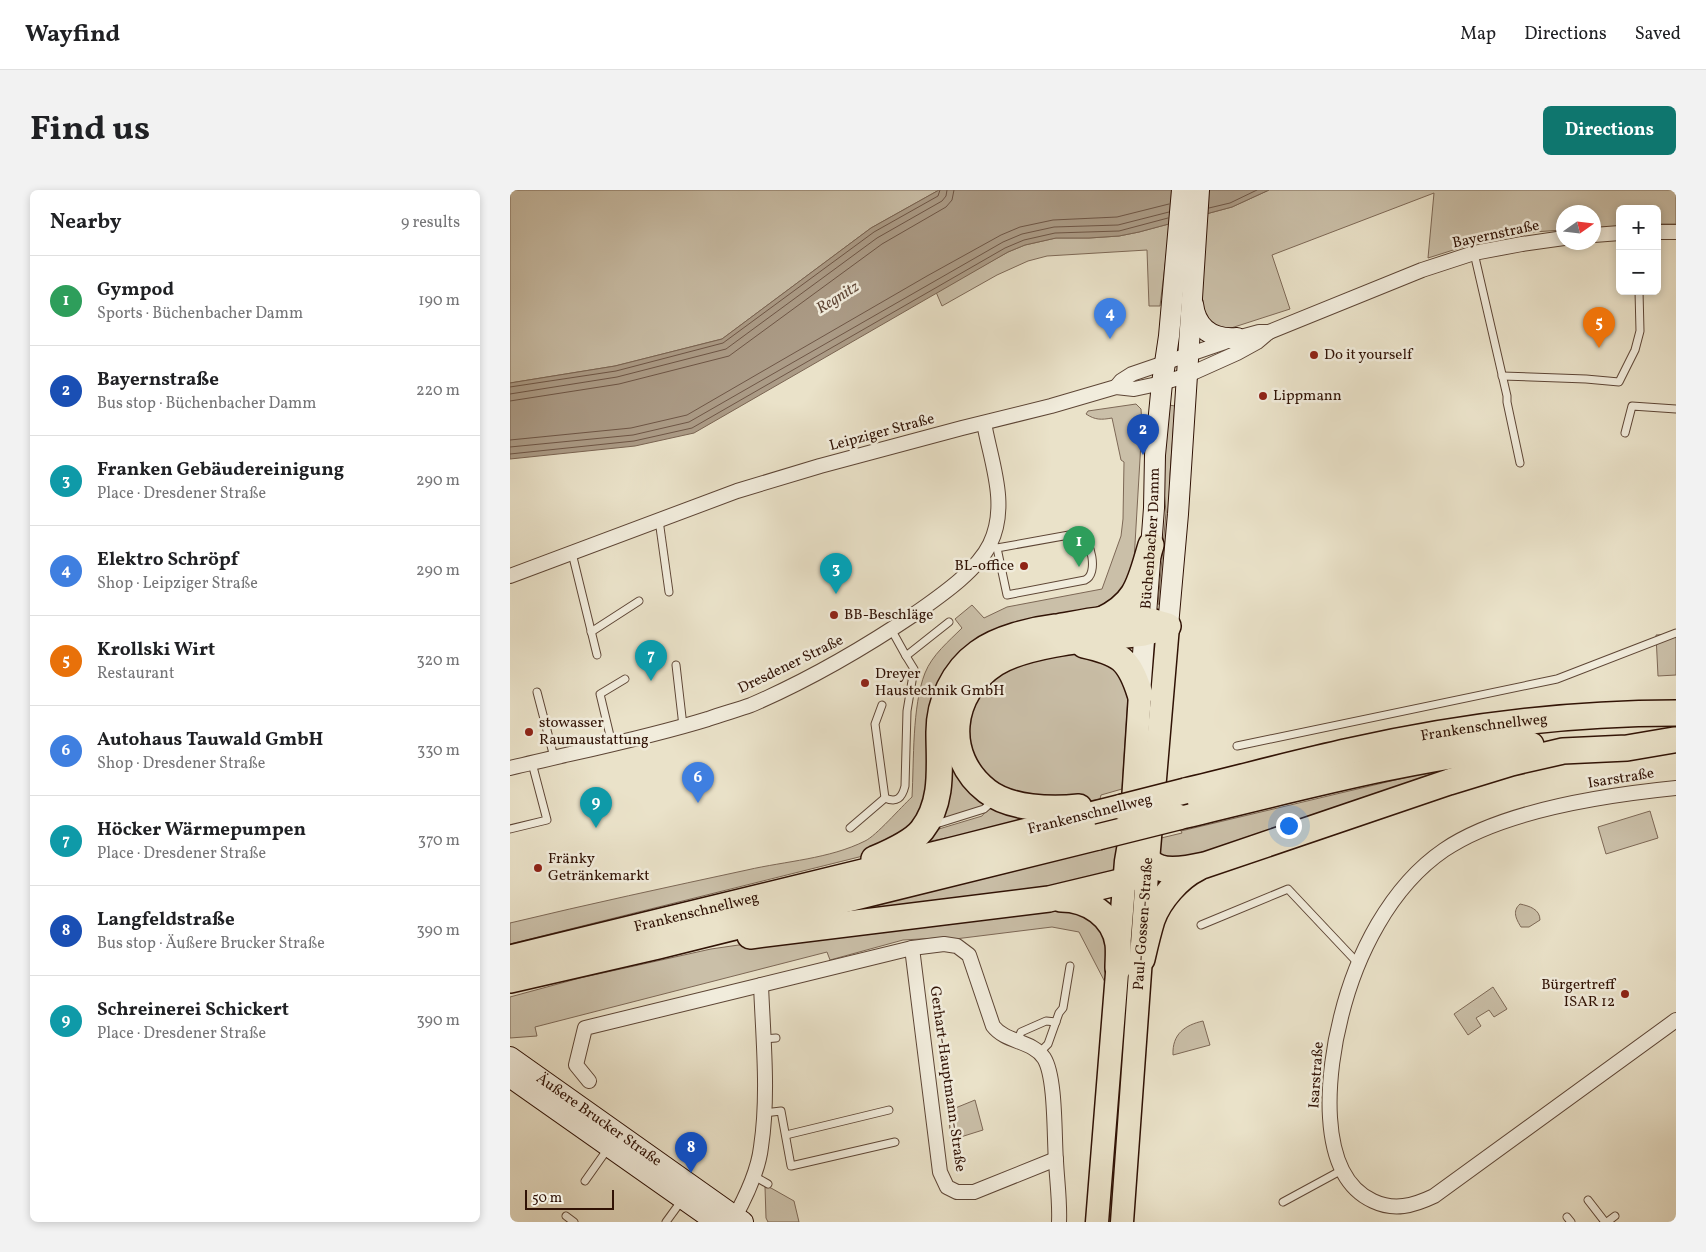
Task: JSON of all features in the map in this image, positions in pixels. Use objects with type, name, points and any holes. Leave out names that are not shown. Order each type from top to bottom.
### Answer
[{"type":"highway","points":[[1098,621],[1119,611],[1133,595],[1139,586],[1151,545]]},
{"type":"highway","points":[[811,884],[887,854],[904,844],[924,828],[932,815],[938,795],[940,772],[939,730],[941,711],[946,694],[955,677],[978,653],[1010,638],[1046,628],[1133,618],[1153,626]]},
{"type":"highway","points":[[1122,807],[1088,806],[1050,809],[1006,801],[988,792],[965,765],[958,747],[956,724],[962,703],[979,676],[1003,659],[1048,646],[1153,626]]},
{"type":"highway","points":[[1075,642],[1109,651],[1120,657],[1131,670],[1140,694]]},
{"type":"highway","name":"Frankenschnellweg","points":[[510,958],[1350,751],[1469,728],[1584,716],[1676,713]]},
{"type":"highway","name":"Frankenschnellweg","points":[[510,980],[658,946],[1346,777],[1466,753],[1619,738],[1675,740]]},
{"type":"highway","points":[[1131,832],[1139,850],[1148,863],[1169,871],[1176,871],[1205,864],[1511,763],[1563,751],[1627,748],[1675,740]]},
{"type":"highway","points":[[658,946],[1049,899],[1124,881],[1141,873],[1148,863]]},
{"type":"highway","points":[[1142,959],[1153,918],[1170,890],[1187,875],[1205,864]]},
{"type":"highway","points":[[1049,899],[1084,902],[1100,912],[1110,925],[1118,943],[1118,968]]},
{"type":"main road","name":"Büchenbacher Damm","points":[[1140,694],[1178,514],[1192,296],[1185,250],[1182,190]]},
{"type":"main road","name":"Büchenbacher Damm","points":[[1153,626],[1151,545],[1162,383],[1185,250],[1199,190]]},
{"type":"main road","points":[[1192,296],[1196,317],[1204,329],[1220,338],[1237,338]]},
{"type":"main road","name":"Paul-Gossen-Straße","points":[[1122,1222],[1148,863],[1153,626]]},
{"type":"main road","name":"Paul-Gossen-Straße","points":[[1097,1222],[1124,881],[1131,832],[1140,694]]},
{"type":"main road","name":"Äußere Brucker Straße","points":[[510,1057],[737,1220]]},
{"type":"main road","name":"Äußere Brucker Straße","points":[[510,1077],[716,1222]]},
{"type":"street","points":[[1661,232],[1676,232]]},
{"type":"street","points":[[1601,234],[1616,233]]},
{"type":"street","name":"Bayernstraße","points":[[1188,375],[1257,342],[1269,332],[1422,270],[1474,253],[1556,239]]},
{"type":"street","name":"Bayernstraße","points":[[1188,355],[1237,338],[1259,332],[1269,332]]},
{"type":"street","points":[[1165,364],[1188,355]]},
{"type":"street","name":"Leipziger Straße","points":[[1116,387],[1132,374],[1165,364]]},
{"type":"street","points":[[1162,383],[1188,375]]},
{"type":"street","name":"Leipziger Straße","points":[[510,576],[737,492],[820,466],[984,422],[1052,406],[1116,387],[1134,389],[1162,383]]},
{"type":"street","name":"Dresdener Straße","points":[[510,768],[683,726],[758,701],[836,662],[891,630],[951,587],[994,546],[999,515],[999,499],[984,422]]},
{"type":"street","name":"Isarstraße","points":[[1676,788],[1651,790],[1532,813],[1477,832],[1452,845],[1431,860],[1400,890],[1381,918],[1360,962],[1341,1015],[1332,1063],[1330,1104],[1331,1127],[1336,1155],[1342,1170],[1354,1188],[1365,1197],[1377,1203],[1392,1207],[1420,1203],[1434,1196],[1676,1020]]},
{"type":"street","points":[[589,1081],[576,1065],[585,1028],[912,948],[944,944],[958,946],[969,955],[993,1026],[998,1033],[1028,1046],[1039,1053],[1045,1061],[1049,1073],[1053,1105],[1059,1222]]},
{"type":"street","name":"Gerhart-Hauptmann-Straße","points":[[912,948],[940,1172],[947,1188],[957,1192],[974,1192],[1056,1159]]},
{"type":"street","points":[[737,1220],[754,1176],[761,1147],[770,1038],[761,985]]},
{"type":"lane","points":[[1474,253],[1520,463]]},
{"type":"lane","points":[[1502,376],[1586,378],[1619,382],[1634,350],[1640,331],[1639,295]]},
{"type":"lane","points":[[1625,433],[1632,406],[1676,409]]},
{"type":"lane","points":[[659,520],[669,592]]},
{"type":"lane","points":[[1080,533],[1088,540],[1093,566],[1092,572],[1088,579],[1007,595],[994,546],[1080,533]]},
{"type":"lane","points":[[572,553],[597,655]]},
{"type":"lane","points":[[591,632],[638,601]]},
{"type":"lane","points":[[906,656],[949,622]]},
{"type":"lane","points":[[885,798],[891,801],[896,800],[903,794],[905,786],[907,711],[914,669],[891,630]]},
{"type":"lane","points":[[1237,746],[1557,679],[1676,633]]},
{"type":"lane","points":[[676,665],[683,726]]},
{"type":"lane","points":[[612,744],[600,694],[625,679]]},
{"type":"lane","points":[[537,692],[554,757]]},
{"type":"lane","points":[[882,705],[876,724],[885,798]]},
{"type":"lane","points":[[510,829],[547,820],[532,762]]},
{"type":"lane","points":[[924,828],[984,810],[998,797]]},
{"type":"lane","points":[[850,828],[885,798]]},
{"type":"lane","points":[[1201,925],[1288,889],[1354,959],[1360,962]]},
{"type":"lane","points":[[1039,1053],[1048,1044],[1063,1008],[1070,966]]},
{"type":"lane","points":[[1017,1042],[1021,1032],[1046,1022],[1056,1022]]},
{"type":"lane","points":[[786,1134],[889,1110]]},
{"type":"lane","points":[[764,1114],[782,1111],[791,1166],[895,1142]]},
{"type":"lane","points":[[584,1181],[609,1147]]},
{"type":"lane","points":[[1283,1202],[1342,1170]]},
{"type":"lane","points":[[754,1176],[768,1184]]},
{"type":"lane","points":[[666,1222],[683,1199]]},
{"type":"lane","points":[[1588,1200],[1606,1222],[1615,1216]]},
{"type":"lane","points":[[566,1216],[574,1222]]},
{"type":"shaded area","points":[[510,190],[939,190],[871,228],[722,339],[615,366],[510,383]]},
{"type":"shaded area","points":[[1269,190],[1676,190],[1676,224],[1661,224],[1661,205],[1616,205],[1616,226],[1601,227],[1601,205],[1556,205],[1556,230],[1504,234],[1428,258],[1434,193],[1272,255],[1290,309],[1228,329],[1222,329],[1209,322],[1167,249],[1160,306],[1149,306],[1147,250],[1047,256],[1028,261],[997,275],[942,306],[936,292],[1008,252],[1025,245],[1056,238],[1119,236],[1232,207]]},
{"type":"shaded area","points":[[1136,404],[1141,409],[1142,425],[1133,578],[1115,605],[998,635],[923,817],[867,855],[510,944],[510,923],[717,876],[822,856],[851,847],[870,838],[912,797],[914,734],[921,686],[932,660],[962,628],[955,619],[972,605],[984,618],[1007,607],[1102,589],[1121,536],[1124,462],[1121,460],[1112,418],[1098,419],[1086,414],[1088,411]]},
{"type":"shaded area","points":[[1169,405],[1175,406],[1170,474],[1171,517],[1161,605],[1158,604],[1166,512],[1163,480]]},
{"type":"shaded area","points":[[1676,634],[1676,675],[1658,676],[1656,635]]},
{"type":"shaded area","points":[[1093,651],[1129,682],[1122,789],[1101,795],[1100,799],[1078,803],[1000,792],[964,748],[973,692],[1023,659]]},
{"type":"shaded area","points":[[953,709],[988,798],[980,809],[938,822]]},
{"type":"shaded area","points":[[1470,766],[1183,863],[1159,860],[1157,839],[1182,833],[1181,831],[1412,776]]},
{"type":"shaded area","points":[[1001,804],[1039,816],[920,843],[929,832],[982,816],[987,810]]},
{"type":"shaded area","points":[[1650,811],[1658,838],[1606,854],[1598,827]]},
{"type":"shaded area","points":[[1118,845],[1115,878],[837,915]]},
{"type":"shaded area","points":[[1139,886],[1112,1222],[1109,1222],[1109,1187],[1131,910]]},
{"type":"shaded area","points":[[1520,904],[1536,911],[1540,916],[1540,920],[1529,927],[1521,927],[1515,912]]},
{"type":"shaded area","points":[[1056,908],[1080,909],[1105,934],[1107,986],[1079,932],[1052,927],[955,939],[903,940],[830,960],[827,952],[535,1027],[537,1036],[510,1038],[510,997],[580,978],[711,949],[801,936]]},
{"type":"shaded area","points":[[1493,987],[1507,1009],[1494,1017],[1489,1010],[1476,1018],[1481,1026],[1468,1035],[1454,1014]]},
{"type":"shaded area","points":[[1203,1021],[1210,1045],[1173,1055],[1177,1036],[1185,1028]]},
{"type":"shaded area","points":[[975,1100],[983,1130],[951,1140],[948,1111]]},
{"type":"shaded area","points":[[765,1187],[771,1188],[794,1201],[799,1222],[768,1222],[766,1218]]},
{"type":"water","name":"Regnitz","points":[[939,190],[1269,190],[1232,207],[1139,232],[1119,236],[1056,238],[1025,245],[1008,252],[694,433],[635,446],[510,459],[510,383],[615,366],[722,339],[871,228]]},
{"type":"place","name":"Elektro Schröpf","points":[[1110,339]]},
{"type":"place","name":"Krollski Wirt","points":[[1599,348]]},
{"type":"place","name":"Do it yourself","points":[[1314,355]]},
{"type":"place","name":"Lippmann","points":[[1263,396]]},
{"type":"place","name":"Bayernstraße","points":[[1143,455]]},
{"type":"place","name":"BL-office","points":[[1024,566]]},
{"type":"place","name":"Gympod","points":[[1079,567]]},
{"type":"place","name":"Franken Gebäudereinigung","points":[[836,594]]},
{"type":"place","name":"BB-Beschläge","points":[[834,615]]},
{"type":"place","name":"Höcker Wärmepumpen","points":[[651,681]]},
{"type":"place","name":"Dreyer Haustechnik GmbH","points":[[865,683]]},
{"type":"place","name":"stowasser Raumaustattung","points":[[529,732]]},
{"type":"place","name":"Autohaus Tauwald GmbH","points":[[698,803]]},
{"type":"place","name":"Schreinerei Schickert","points":[[596,828]]},
{"type":"place","name":"Fränky Getränkemarkt","points":[[538,868]]},
{"type":"place","name":"Bürgertreff ISAR 12","points":[[1625,994]]},
{"type":"place","name":"Langfeldstraße","points":[[691,1173]]}]
